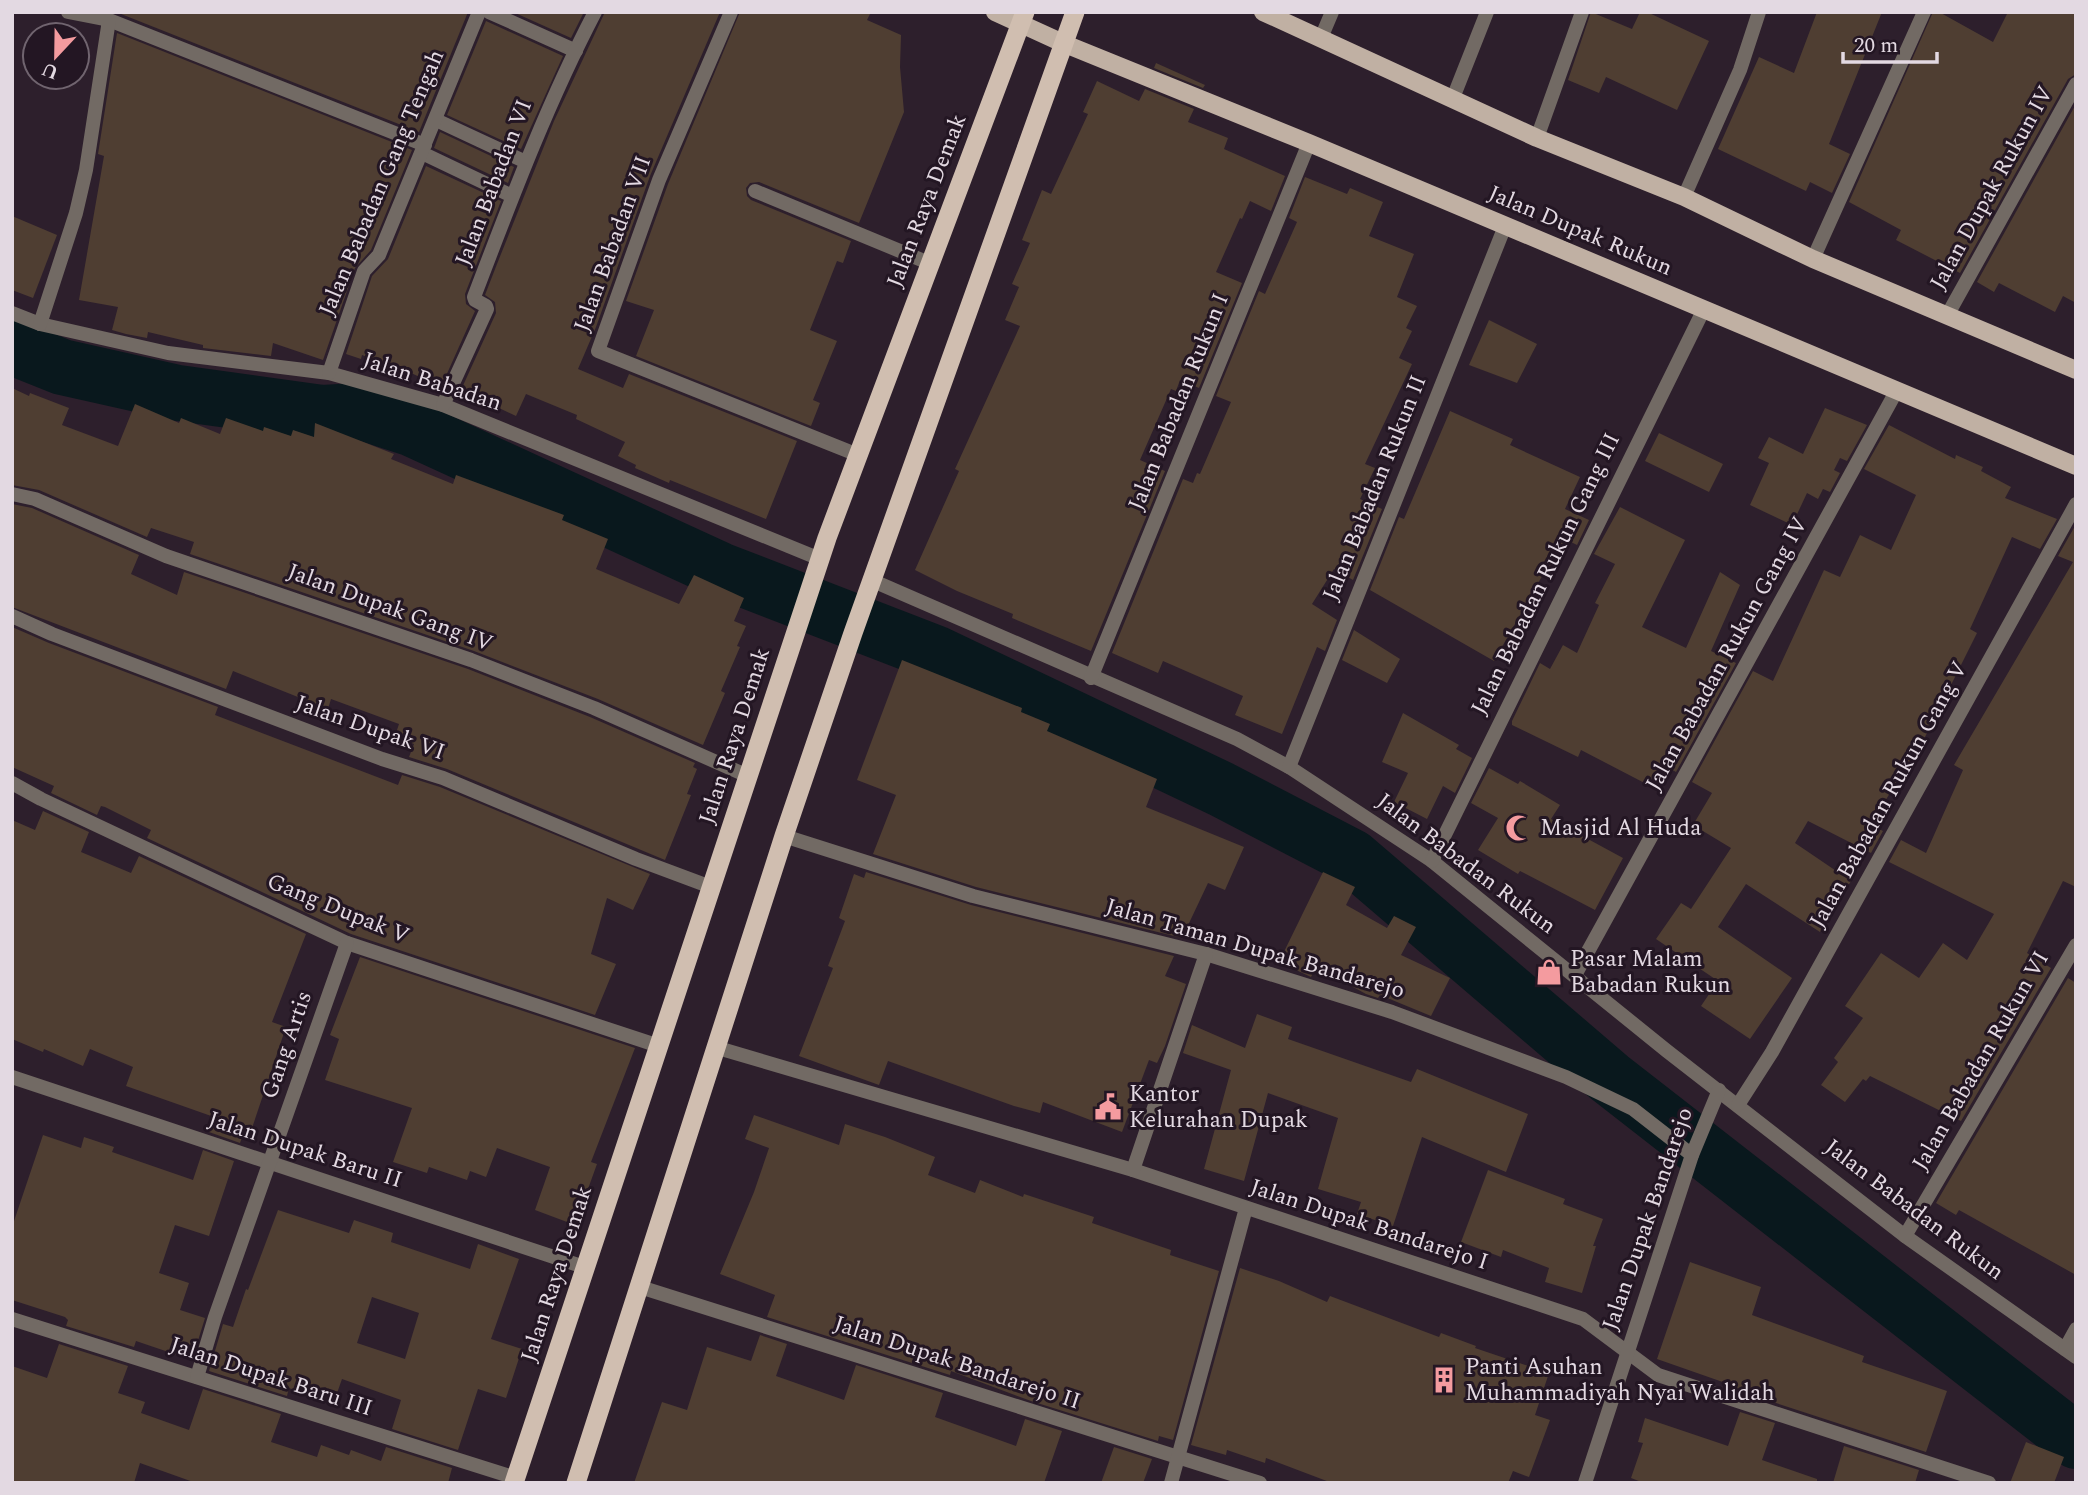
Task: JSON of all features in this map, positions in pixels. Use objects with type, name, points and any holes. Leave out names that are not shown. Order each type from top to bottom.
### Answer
[{"type":"highway","points":[[576,1483],[784,836],[871,580],[1075,12]]},
{"type":"highway","name":"Jalan Raya Demak","points":[[515,1480],[820,559],[1023,18]]},
{"type":"main road","name":"Jalan Dupak Rukun","points":[[995,12],[1023,18],[1065,44],[1309,143],[2076,466]]},
{"type":"main road","points":[[1263,12],[1453,97],[1537,138],[1684,197],[1813,259],[2076,370]]},
{"type":"street","points":[[68,12],[110,20],[424,149],[513,196]]},
{"type":"street","name":"Jalan Babadan Gang Tengah","points":[[329,373],[364,271],[379,255],[479,12]]},
{"type":"street","points":[[489,12],[576,51]]},
{"type":"street","name":"Jalan Babadan VI","points":[[443,405],[487,309],[474,297],[513,196],[552,99],[595,12]]},
{"type":"street","name":"Jalan Babadan VII","points":[[731,12],[659,180],[598,351],[858,455]]},
{"type":"street","points":[[1321,38],[1332,12]]},
{"type":"street","points":[[1453,97],[1487,12]]},
{"type":"street","points":[[1537,138],[1582,12]]},
{"type":"street","points":[[1684,197],[1740,69],[1759,12]]},
{"type":"street","points":[[1813,259],[1924,12]]},
{"type":"street","points":[[40,324],[76,213],[86,170],[110,20]]},
{"type":"street","name":"Jalan Dupak Rukun IV","points":[[1948,314],[2076,84]]},
{"type":"street","points":[[436,120],[526,163]]},
{"type":"street","name":"Jalan Babadan Rukun I","points":[[1091,678],[1309,143]]},
{"type":"street","points":[[755,191],[929,263]]},
{"type":"street","name":"Jalan Babadan Rukun II","points":[[1289,767],[1506,226]]},
{"type":"street","name":"Jalan Babadan Rukun Gang III","points":[[1432,861],[1703,309]]},
{"type":"street","name":"Jalan Babadan","points":[[12,313],[40,324],[168,353],[329,373],[443,405],[820,559]]},
{"type":"street","name":"Jalan Babadan Rukun Gang IV","points":[[1575,975],[1896,390]]},
{"type":"street","name":"Jalan Dupak Gang IV","points":[[12,494],[35,499],[166,556],[471,660],[594,708],[748,776]]},
{"type":"street","name":"Jalan Babadan Rukun Gang V","points":[[1738,1105],[1779,1040],[2076,504]]},
{"type":"street","name":"Jalan Babadan Rukun","points":[[871,580],[1237,740],[1289,767],[1432,861],[1667,1051],[1716,1097],[1738,1105],[1905,1236],[2070,1353]]},
{"type":"street","name":"Jalan Dupak VI","points":[[12,616],[52,634],[382,759],[443,778],[636,859],[711,887]]},
{"type":"street","name":"Gang Dupak V","points":[[12,783],[347,943],[659,1046]]},
{"type":"street","name":"Jalan Taman Dupak Bandarejo","points":[[784,836],[973,896],[1206,954],[1392,1012],[1566,1077],[1633,1109],[1694,1151]]},
{"type":"street","name":"Gang Artis","points":[[197,1377],[215,1317],[347,943]]},
{"type":"street","name":"Jalan Babadan Rukun VI","points":[[1905,1236],[2076,944]]},
{"type":"street","points":[[1133,1170],[1206,954]]},
{"type":"street","name":"Jalan Dupak Bandarejo I","points":[[718,1048],[1133,1170],[1583,1319],[1658,1375],[1989,1483]]},
{"type":"street","name":"Jalan Dupak Baru II","points":[[12,1077],[584,1267]]},
{"type":"street","name":"Jalan Dupak Bandarejo","points":[[1585,1483],[1694,1151],[1716,1097]]},
{"type":"street","points":[[1171,1483],[1246,1208]]},
{"type":"street","name":"Jalan Dupak Bandarejo II","points":[[640,1287],[1260,1483]]},
{"type":"street","name":"Jalan Dupak Baru III","points":[[12,1319],[515,1480]]},
{"type":"street","points":[[2070,1353],[2076,1329]]},
{"type":"building","points":[[116,12],[468,12],[419,132]]},
{"type":"building","points":[[513,12],[584,12],[571,38]]},
{"type":"building","points":[[605,12],[720,12],[650,176],[596,327],[578,369],[623,388],[629,374],[797,441],[766,519],[635,468],[636,465],[618,456],[625,442],[576,419],[577,415],[526,394],[516,416],[461,390],[496,313],[495,302],[485,295],[554,121]]},
{"type":"building","points":[[740,12],[871,12],[867,20],[901,35],[900,67],[904,112],[859,223],[759,182],[750,183],[746,188],[747,196],[751,200],[851,241],[843,263],[837,261],[810,330],[837,341],[813,400],[820,403],[811,426],[636,356],[654,310],[626,301],[668,184]]},
{"type":"building","points":[[1591,12],[1632,29],[1640,12],[1647,12],[1709,41],[1677,110],[1606,77],[1599,93],[1568,80]]},
{"type":"building","points":[[1817,12],[1882,12],[1829,144],[1850,154],[1832,193],[1810,182],[1806,191],[1718,149],[1759,57],[1794,73]]},
{"type":"building","points":[[1933,12],[1939,12],[1993,42],[2008,12],[2076,12],[2076,74],[2068,79],[1960,273],[1896,240],[1901,230],[1849,202]]},
{"type":"building","points":[[486,21],[563,56],[521,149],[447,115]]},
{"type":"building","points":[[117,33],[412,150],[371,250],[355,268],[323,360],[273,343],[271,356],[203,348],[203,345],[148,332],[147,338],[126,334],[112,330],[118,307],[79,300],[104,156],[98,154]]},
{"type":"building","points":[[1156,63],[1205,85],[1203,88],[1154,68]]},
{"type":"building","points":[[1097,81],[1139,101],[1145,89],[1194,109],[1188,122],[1228,138],[1224,149],[1285,176],[1271,211],[1250,201],[1216,272],[1242,283],[1199,388],[1180,380],[1176,391],[1171,389],[1140,460],[1165,471],[1091,651],[1012,618],[1013,614],[915,570],[959,471],[955,469],[1020,326],[1005,320],[1019,287],[1012,284],[1030,243],[1022,240],[1042,190],[1051,194],[1088,114],[1083,112]]},
{"type":"building","points":[[2076,104],[2076,303],[2063,296],[2055,312],[1999,283],[1994,292],[1977,282]]},
{"type":"building","points":[[440,132],[514,167],[508,183],[434,148]]},
{"type":"building","points":[[426,166],[501,201],[465,294],[466,304],[475,311],[441,387],[394,365],[393,367],[362,355],[361,359],[346,354],[372,276],[388,259]]},
{"type":"building","points":[[1305,177],[1347,194],[1350,188],[1383,202],[1369,236],[1414,254],[1397,297],[1417,306],[1406,328],[1412,331],[1399,358],[1412,364],[1365,464],[1375,468],[1360,499],[1382,509],[1353,580],[1334,569],[1312,604],[1337,620],[1325,651],[1317,647],[1282,734],[1235,715],[1243,696],[1163,661],[1158,673],[1112,653],[1183,479],[1193,483],[1197,473],[1200,474],[1231,402],[1216,396],[1259,291],[1265,294],[1297,222],[1289,218]]},
{"type":"building","points":[[12,216],[57,235],[33,298],[12,290]]},
{"type":"building","points":[[1489,320],[1537,344],[1517,383],[1469,365]]},
{"type":"building","points":[[12,388],[69,408],[62,425],[118,446],[135,404],[179,423],[181,418],[220,434],[226,418],[263,431],[264,427],[291,436],[293,430],[314,437],[315,423],[394,454],[391,459],[453,484],[456,475],[564,515],[562,520],[608,539],[596,569],[679,604],[694,575],[744,598],[734,621],[746,626],[721,691],[725,693],[703,745],[598,699],[474,651],[190,554],[194,542],[151,528],[147,537],[39,490],[12,485]]},
{"type":"building","points":[[1825,408],[1867,425],[1847,461],[1840,458],[1834,470],[1840,473],[1830,492],[1823,489],[1818,499],[1807,493],[1792,525],[1750,505],[1769,463],[1758,458],[1769,437],[1803,454]]},
{"type":"building","points":[[1450,411],[1513,439],[1510,445],[1580,477],[1565,509],[1589,520],[1577,545],[1567,540],[1551,574],[1545,571],[1494,661],[1370,590],[1399,517],[1404,519]]},
{"type":"building","points":[[1889,425],[1955,459],[1956,455],[1983,467],[1981,471],[2011,487],[2005,498],[2057,519],[2040,549],[2012,537],[1970,629],[1977,633],[1904,779],[1900,776],[1871,825],[1883,831],[1871,853],[1808,821],[1795,843],[1851,881],[1820,932],[1746,884],[1718,927],[1792,978],[1750,1039],[1701,1006],[1718,981],[1656,939],[1681,903],[1691,909],[1731,848],[1693,825],[1712,793],[1692,782],[1753,671],[1773,681],[1824,570],[1840,577],[1860,535],[1891,550],[1916,495],[1864,469]]},
{"type":"building","points":[[1659,433],[1723,464],[1709,492],[1645,461]]},
{"type":"building","points":[[12,504],[32,508],[139,555],[131,574],[177,595],[184,572],[468,669],[590,717],[695,763],[693,767],[697,769],[687,794],[691,795],[665,860],[447,769],[409,757],[414,744],[395,736],[399,724],[331,699],[328,709],[233,671],[226,689],[12,607]]},
{"type":"building","points":[[1620,507],[1685,540],[1642,627],[1686,648],[1720,572],[1740,585],[1711,651],[1736,663],[1676,772],[1669,768],[1658,790],[1581,750],[1578,757],[1512,725],[1540,663],[1550,669],[1563,645],[1577,653],[1599,605],[1595,603],[1615,564],[1594,554]]},
{"type":"building","points":[[2075,526],[2076,887],[2063,881],[2027,953],[2051,968],[1961,1121],[1870,1076],[1866,1081],[1863,1079],[1845,1102],[1821,1085],[1838,1062],[1834,1058],[1863,1018],[1845,1006],[1881,953],[1919,978],[1943,943],[1967,960],[1994,914],[1889,862],[1901,840],[1926,853],[1963,770],[1954,765],[2073,562],[2058,556]]},
{"type":"building","points":[[12,627],[218,707],[215,715],[398,785],[402,775],[440,787],[650,874],[633,910],[607,898],[591,954],[616,964],[595,1015],[351,934],[147,838],[151,830],[105,807],[101,806],[97,815],[51,793],[54,786],[12,767]]},
{"type":"building","points":[[1354,630],[1400,659],[1387,683],[1342,660]]},
{"type":"building","points":[[902,660],[1022,708],[1021,712],[1050,724],[1047,731],[1157,779],[1146,807],[1244,847],[1225,890],[1208,883],[1182,938],[976,887],[873,854],[896,795],[857,780]]},
{"type":"building","points":[[1403,713],[1459,745],[1456,749],[1472,758],[1455,793],[1443,786],[1427,819],[1394,802],[1408,773],[1382,762]]},
{"type":"building","points":[[1489,768],[1518,784],[1520,781],[1560,805],[1551,819],[1623,858],[1595,910],[1520,871],[1518,874],[1478,850],[1498,818],[1471,803]]},
{"type":"building","points":[[43,811],[89,832],[81,852],[131,873],[139,856],[306,934],[272,1022],[286,1027],[251,1131],[245,1129],[240,1143],[209,1132],[214,1117],[126,1086],[133,1067],[90,1049],[83,1066],[12,1039],[12,820],[35,830]]},
{"type":"building","points":[[866,872],[971,905],[1174,956],[1165,976],[1186,984],[1165,1046],[1157,1063],[1149,1060],[1122,1132],[1043,1102],[1040,1113],[1014,1106],[888,1061],[879,1085],[799,1056],[833,968],[828,966],[845,921],[839,918],[854,874],[864,878]]},
{"type":"building","points":[[1323,872],[1355,887],[1346,905],[1387,928],[1394,916],[1416,927],[1401,955],[1450,978],[1431,1016],[1380,995],[1378,998],[1366,994],[1316,967],[1311,977],[1279,962]]},
{"type":"building","points":[[360,957],[635,1048],[591,1162],[597,1164],[575,1225],[535,1210],[550,1167],[497,1148],[486,1177],[470,1171],[467,1180],[429,1167],[427,1173],[393,1162],[412,1108],[325,1080],[339,1039],[330,1035]]},
{"type":"building","points":[[2068,978],[2076,983],[2076,1275],[1959,1210],[1956,1215],[1936,1203]]},
{"type":"building","points":[[1257,1014],[1292,1027],[1288,1039],[1411,1082],[1417,1069],[1528,1114],[1506,1172],[1422,1137],[1393,1226],[1357,1214],[1361,1202],[1318,1189],[1338,1118],[1268,1093],[1244,1181],[1204,1169],[1231,1070],[1183,1053],[1192,1025],[1245,1048]]},
{"type":"building","points":[[754,1115],[839,1145],[845,1124],[885,1137],[935,1157],[928,1175],[975,1193],[980,1180],[1023,1197],[1024,1194],[1094,1217],[1092,1223],[1171,1250],[1170,1255],[1219,1271],[1173,1440],[1159,1436],[1158,1441],[1031,1401],[951,1371],[950,1375],[767,1317],[775,1295],[720,1274],[769,1148],[745,1139]]},
{"type":"building","points":[[43,1135],[81,1148],[84,1137],[114,1147],[112,1152],[193,1180],[203,1150],[234,1161],[209,1236],[175,1225],[159,1273],[189,1283],[180,1310],[205,1318],[192,1360],[136,1341],[134,1347],[66,1326],[68,1320],[65,1317],[12,1300],[12,1227]]},
{"type":"building","points":[[1488,1170],[1565,1199],[1563,1204],[1603,1219],[1593,1246],[1596,1246],[1582,1293],[1545,1282],[1549,1268],[1503,1250],[1501,1257],[1461,1242]]},
{"type":"building","points":[[278,1210],[349,1233],[354,1220],[393,1233],[391,1242],[470,1269],[478,1244],[519,1259],[491,1339],[522,1349],[506,1398],[478,1389],[458,1450],[392,1429],[401,1400],[342,1379],[336,1396],[298,1384],[296,1391],[289,1388],[287,1396],[209,1371],[223,1324],[233,1327],[246,1289],[248,1290]],"holes":[[[372,1297],[419,1313],[405,1359],[357,1343]]]},
{"type":"building","points":[[1690,1262],[1761,1287],[1752,1315],[1864,1356],[1862,1362],[1947,1391],[1926,1452],[1736,1390],[1737,1387],[1657,1359]]},
{"type":"building","points":[[1240,1268],[1327,1302],[1330,1296],[1439,1337],[1441,1333],[1476,1346],[1475,1348],[1549,1373],[1535,1415],[1550,1420],[1529,1477],[1513,1471],[1508,1483],[1332,1483],[1266,1458],[1265,1463],[1227,1450],[1226,1455],[1191,1445]]},
{"type":"building","points":[[760,1335],[787,1344],[776,1376],[844,1400],[856,1365],[943,1393],[935,1417],[1016,1446],[1025,1419],[1062,1431],[1044,1483],[634,1483],[662,1402],[687,1410],[707,1347],[751,1361]]},
{"type":"building","points":[[59,1344],[128,1366],[118,1393],[145,1402],[141,1413],[189,1430],[203,1389],[281,1414],[271,1442],[317,1457],[321,1445],[349,1455],[351,1450],[381,1461],[386,1447],[452,1468],[448,1483],[196,1483],[140,1463],[134,1483],[12,1483],[12,1366],[47,1378]]},
{"type":"building","points":[[1740,1412],[1775,1423],[1762,1460],[1817,1479],[1817,1483],[1644,1483],[1631,1478],[1643,1443],[1638,1442],[1645,1418],[1728,1446]]},
{"type":"building","points":[[2026,1442],[2064,1457],[2054,1483],[2010,1483]]},
{"type":"building","points":[[1844,1446],[1919,1470],[1915,1483],[1833,1483]]},
{"type":"building","points":[[1114,1447],[1152,1459],[1143,1483],[1101,1483]]},
{"type":"waterway","points":[[12,347],[62,367],[178,393],[322,413],[358,411],[413,429],[720,570],[935,653],[1221,789],[1352,857],[1610,1078],[2076,1441]]},
{"type":"place","name":"Masjid Al Huda","points":[[1519,828]]},
{"type":"place","name":"Pasar Malam Babadan Rukun","points":[[1549,972]]},
{"type":"place","name":"Kantor Kelurahan Dupak","points":[[1108,1107]]},
{"type":"place","name":"Panti Asuhan Muhammadiyah Nyai Walidah","points":[[1444,1380]]}]
